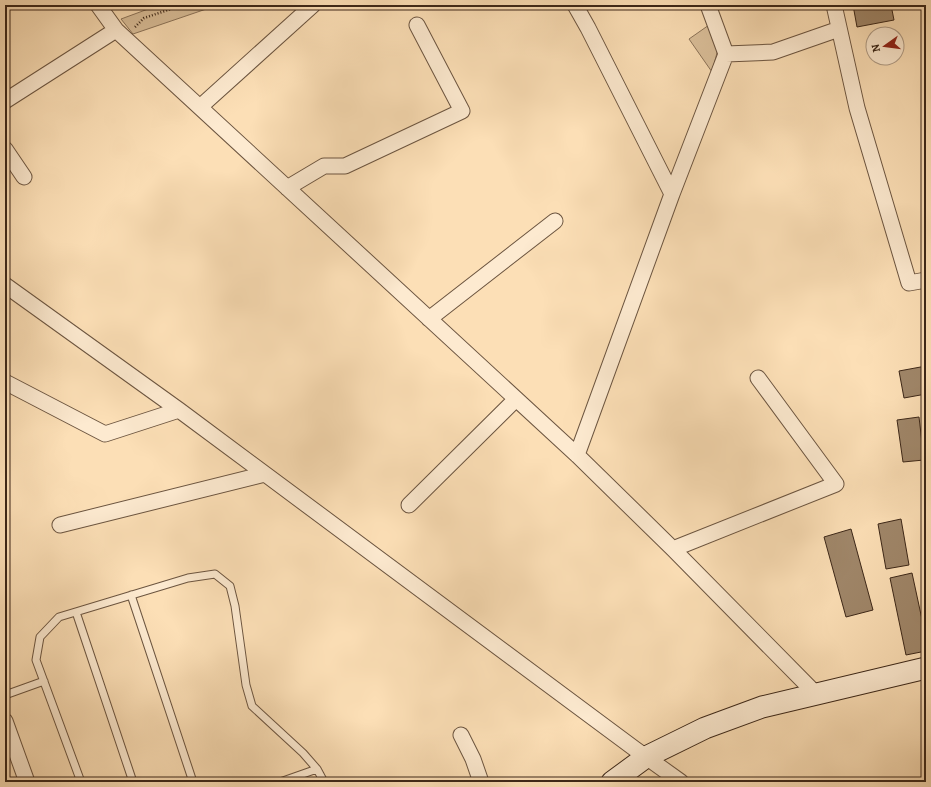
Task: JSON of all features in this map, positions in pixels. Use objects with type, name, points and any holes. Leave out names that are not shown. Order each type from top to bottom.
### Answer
[{"type":"street","points":[[98,5],[116,30],[577,455],[673,549],[815,694]]},
{"type":"street","points":[[200,107],[314,5]]},
{"type":"street","points":[[575,5],[672,194]]},
{"type":"street","points":[[577,455],[672,194],[726,54],[708,5]]},
{"type":"street","points":[[834,5],[857,108],[909,283],[926,280]]},
{"type":"street","points":[[287,188],[324,166],[345,166],[462,111],[417,25]]},
{"type":"street","points":[[726,54],[773,52],[839,29]]},
{"type":"street","points":[[5,101],[116,30]]},
{"type":"street","points":[[5,149],[24,177]]},
{"type":"street","points":[[429,319],[555,221]]},
{"type":"street","points":[[5,285],[179,410],[681,782]]},
{"type":"street","points":[[673,549],[836,484],[758,378]]},
{"type":"street","points":[[5,382],[104,434],[179,410]]},
{"type":"street","points":[[409,505],[516,399]]},
{"type":"street","points":[[60,525],[265,474]]},
{"type":"street","points":[[612,782],[646,757],[705,728],[762,707],[926,668]]},
{"type":"street","points":[[5,721],[26,782]]},
{"type":"street","points":[[461,735],[473,758],[481,782]]},
{"type":"lane","points":[[81,782],[36,660],[40,637],[59,617],[188,578],[215,574],[230,586],[235,606],[246,685],[252,706],[303,753],[317,769],[324,782]]},
{"type":"lane","points":[[131,594],[193,782]]},
{"type":"lane","points":[[76,612],[133,782]]},
{"type":"lane","points":[[5,695],[44,681]]},
{"type":"lane","points":[[280,782],[317,769]]},
{"type":"path","points":[[131,31],[144,18],[183,5]]},
{"type":"shaded area","points":[[159,5],[218,5],[133,34],[121,19]]},
{"type":"shaded area","points":[[709,25],[718,49],[712,72],[689,39]]},
{"type":"building","points":[[853,5],[891,5],[894,20],[857,27]]},
{"type":"building","points":[[926,366],[926,394],[904,398],[899,371]]},
{"type":"building","points":[[919,417],[924,460],[903,462],[897,420]]},
{"type":"building","points":[[926,511],[926,525],[923,512]]},
{"type":"building","points":[[901,519],[909,565],[886,569],[878,524]]},
{"type":"building","points":[[851,529],[873,610],[846,617],[824,537]]},
{"type":"building","points":[[912,573],[926,638],[926,651],[906,655],[890,578]]}]
